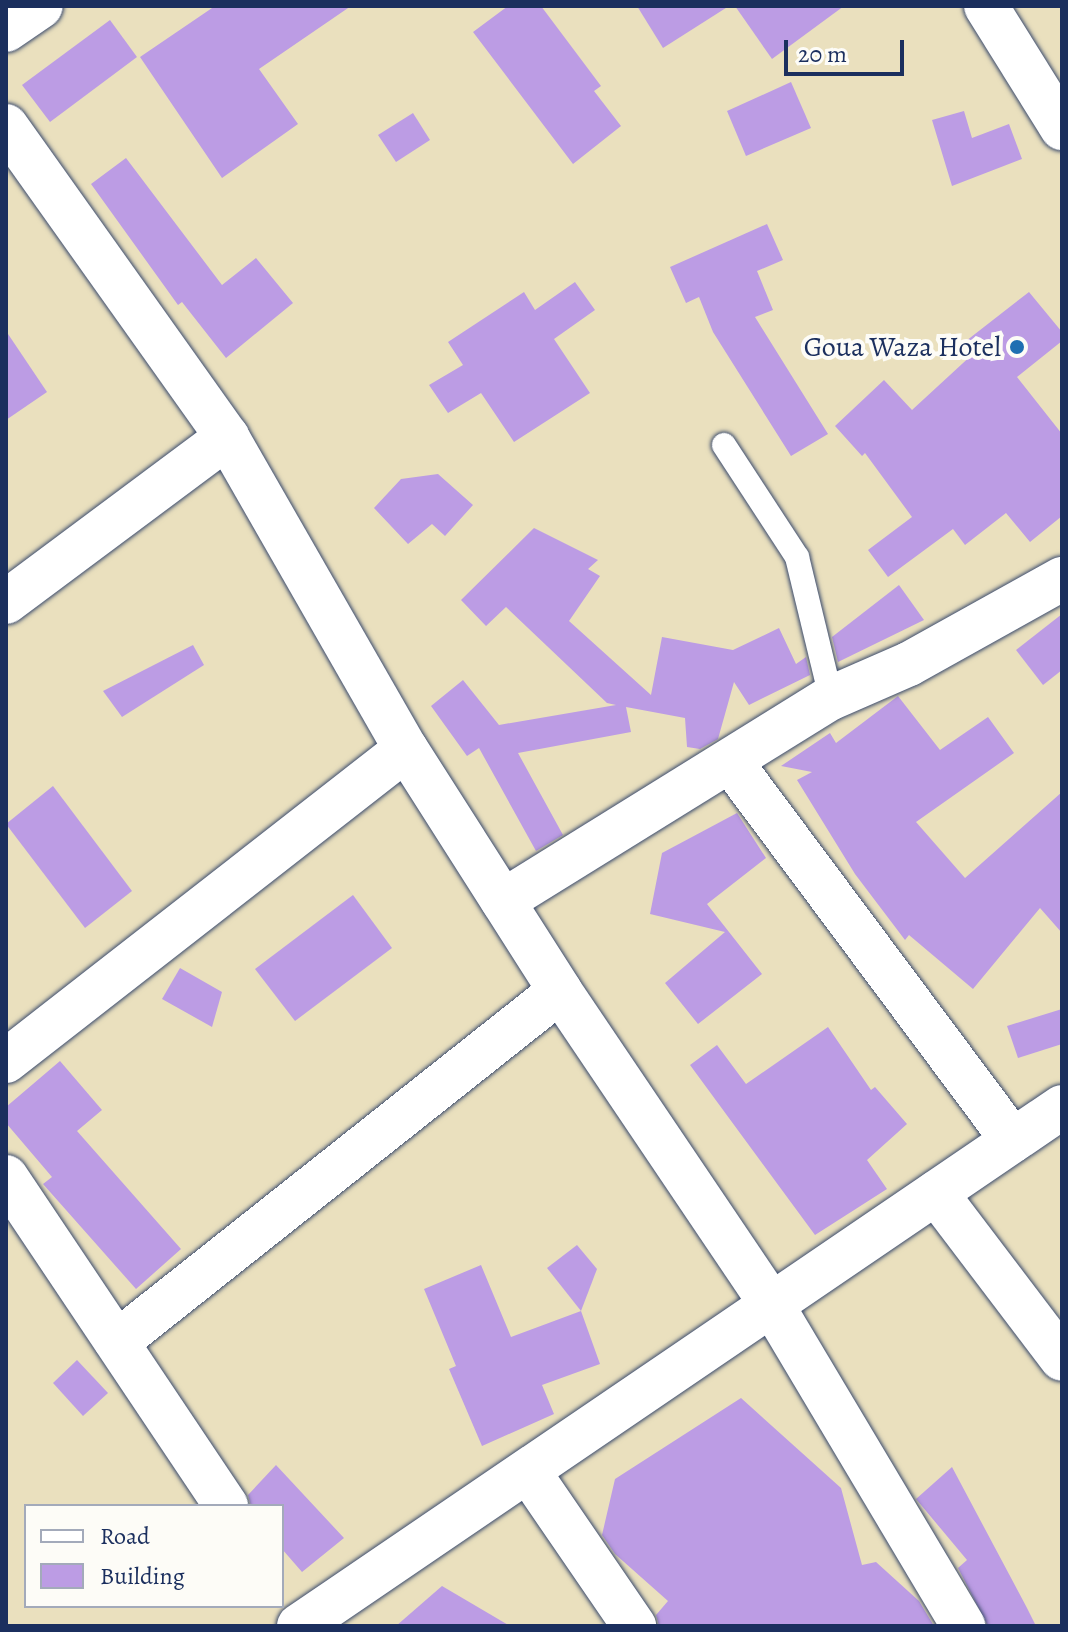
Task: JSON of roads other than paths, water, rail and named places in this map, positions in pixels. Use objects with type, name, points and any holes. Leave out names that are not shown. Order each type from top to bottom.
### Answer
[{"type":"street","points":[[6,30],[41,6]]},
{"type":"street","points":[[986,6],[1062,128]]},
{"type":"street","points":[[6,126],[227,437],[406,749],[560,991],[772,1305],[963,1626]]},
{"type":"street","points":[[6,602],[227,437]]},
{"type":"street","points":[[503,901],[831,698],[909,664],[1062,579]]},
{"type":"street","points":[[6,1061],[406,749]]},
{"type":"street","points":[[730,761],[1013,1140]]},
{"type":"street","points":[[117,1342],[560,991]]},
{"type":"street","points":[[295,1614],[528,1471],[1062,1107]]},
{"type":"street","points":[[6,1177],[225,1504]]},
{"type":"street","points":[[936,1193],[1062,1359]]},
{"type":"street","points":[[528,1471],[634,1626]]},
{"type":"lane","points":[[724,445],[797,557],[831,698]]},
{"type":"place","name":"Goua Waza Hotel","points":[[1017,347]]}]
